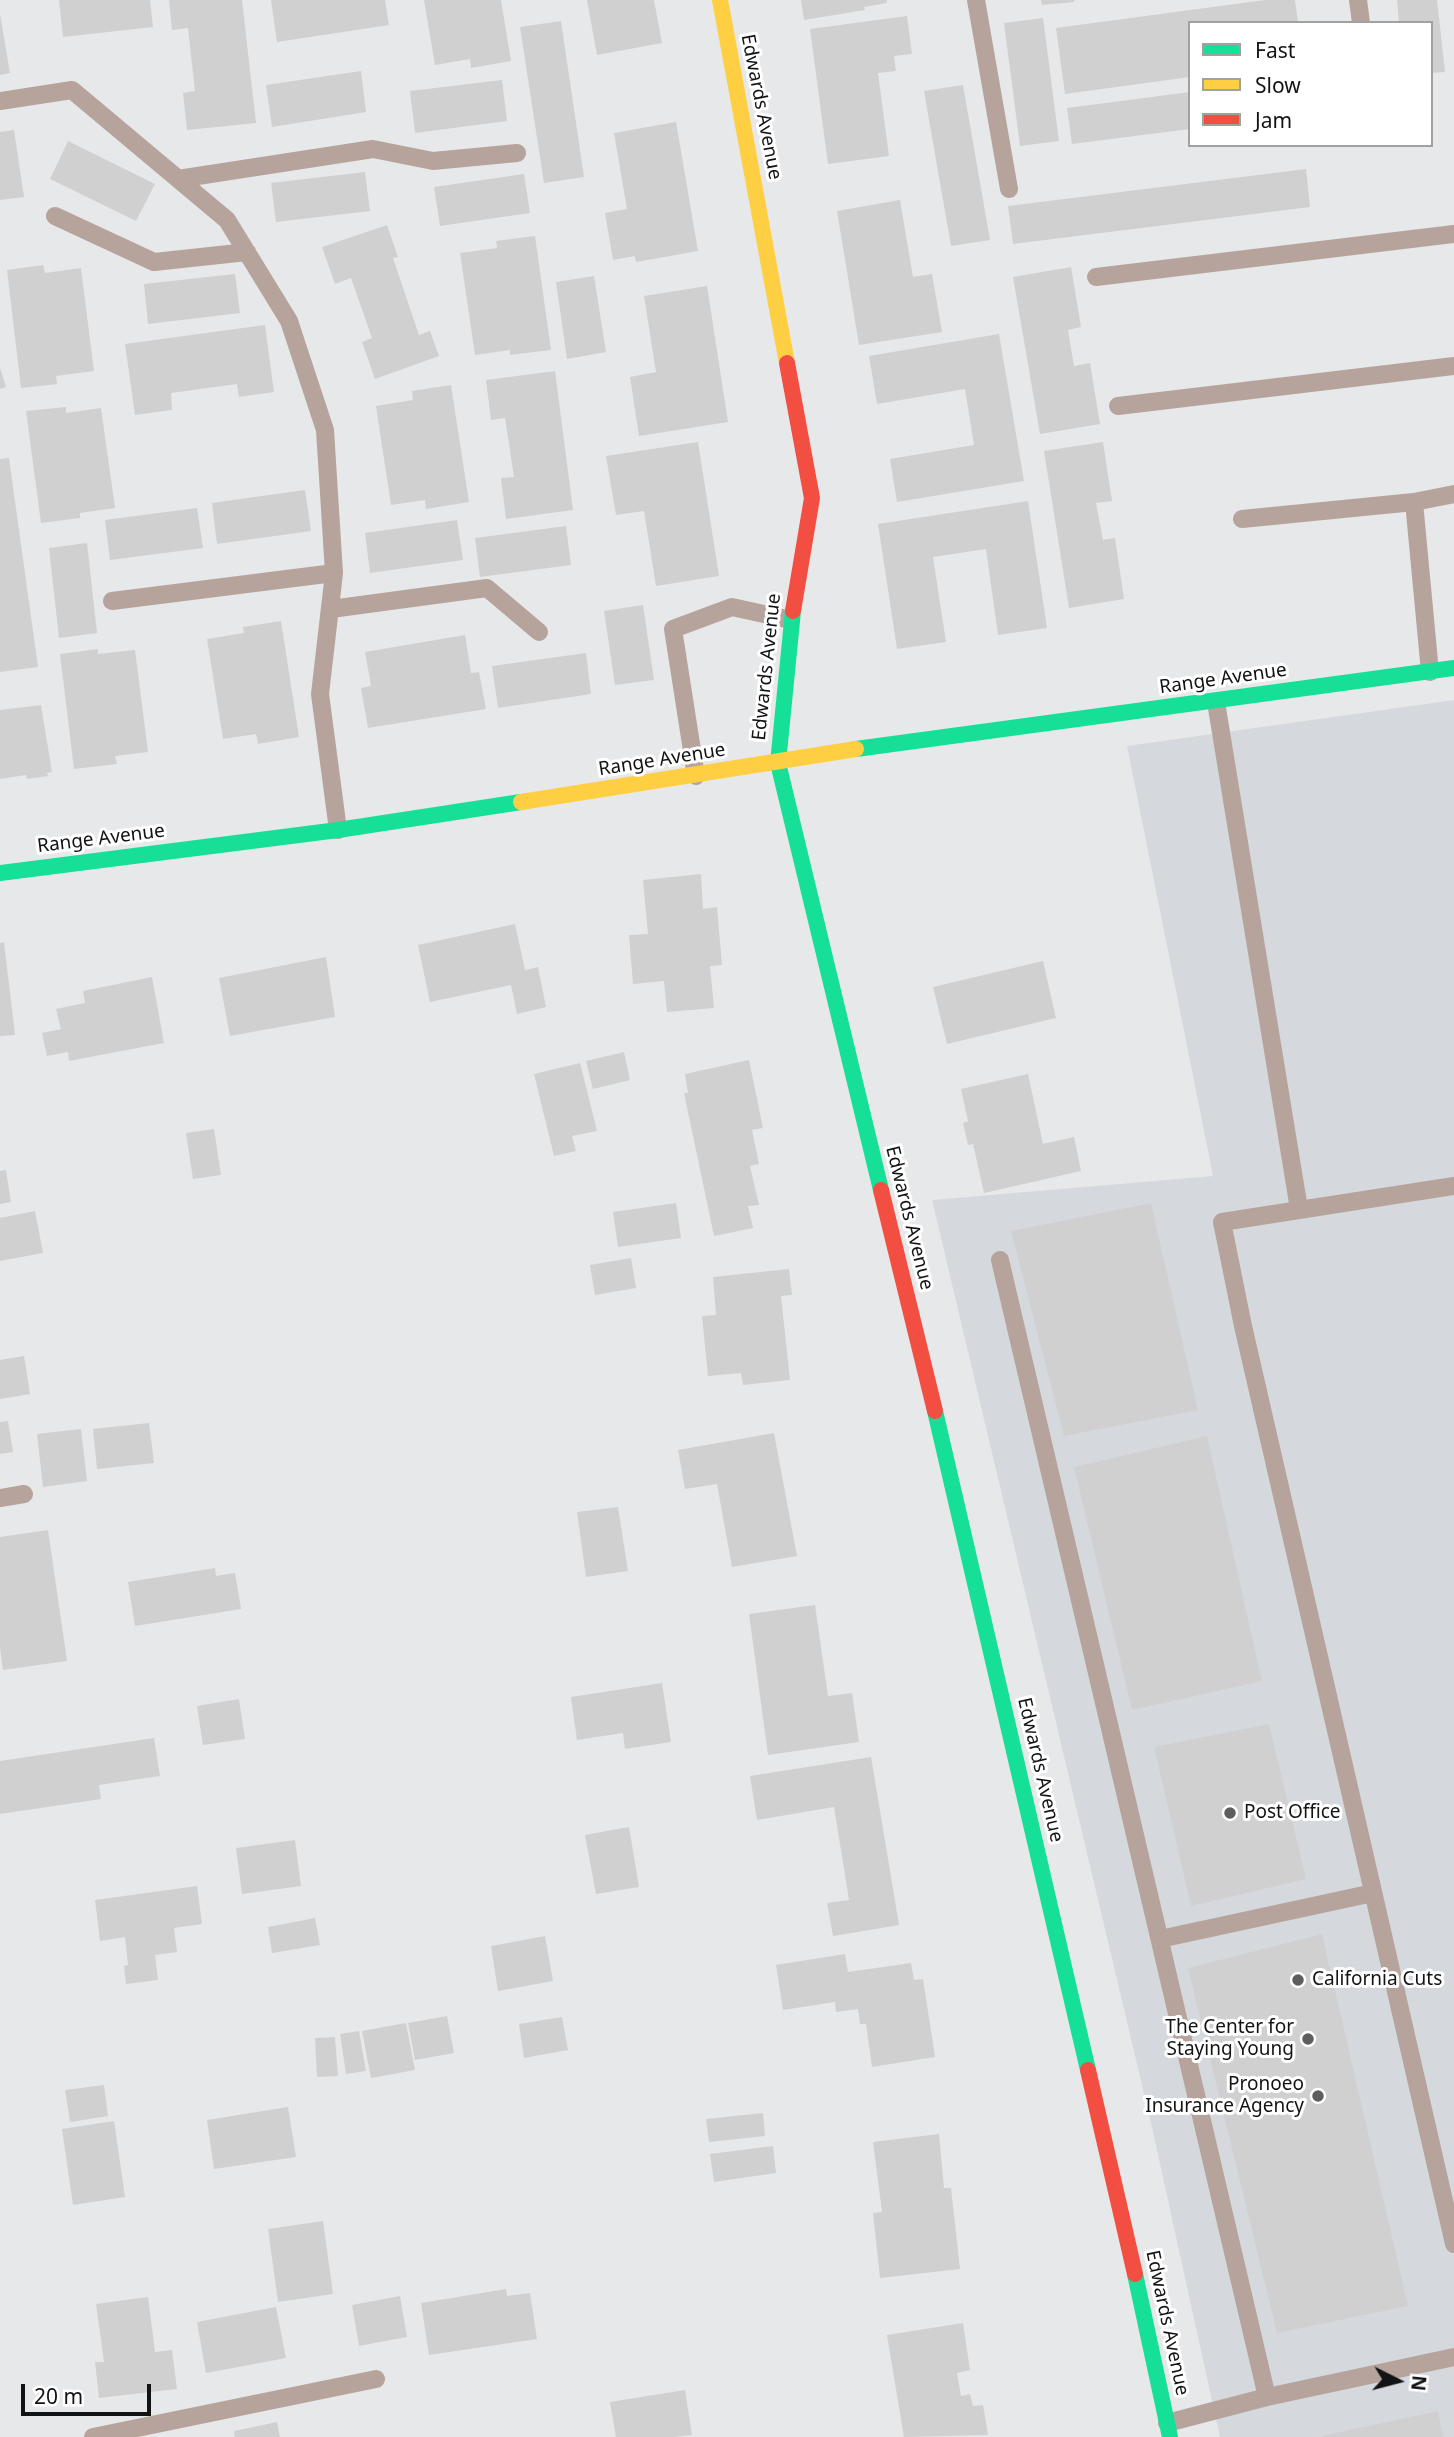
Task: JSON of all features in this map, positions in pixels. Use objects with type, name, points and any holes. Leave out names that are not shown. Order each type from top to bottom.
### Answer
[{"type":"street","name":"Edwards Avenue","points":[[720,0],[812,498],[791,620],[778,763],[955,1496],[1169,2430]]},
{"type":"street","name":"Range Avenue","points":[[0,873],[338,830],[879,746],[1454,668]]},
{"type":"lane","points":[[976,0],[1009,189]]},
{"type":"lane","points":[[1358,0],[1361,21]]},
{"type":"lane","points":[[0,101],[72,90],[227,220],[289,321],[325,430],[334,573],[320,694],[338,830]]},
{"type":"lane","points":[[178,179],[373,149],[433,161],[517,153]]},
{"type":"lane","points":[[55,216],[154,262],[247,252]]},
{"type":"lane","points":[[1096,277],[1454,234]]},
{"type":"lane","points":[[1118,406],[1454,366]]},
{"type":"lane","points":[[1242,519],[1414,502],[1454,494]]},
{"type":"lane","points":[[1414,502],[1430,672]]},
{"type":"lane","points":[[112,601],[334,573]]},
{"type":"lane","points":[[331,609],[487,588],[539,632]]},
{"type":"lane","points":[[696,776],[673,629],[732,607],[791,620]]},
{"type":"lane","points":[[1216,702],[1299,1209]]},
{"type":"lane","points":[[1454,1186],[1222,1222],[1243,1326],[1454,2244]]},
{"type":"lane","points":[[1000,1260],[1267,2397]]},
{"type":"lane","points":[[0,1498],[24,1494]]},
{"type":"lane","points":[[1160,1939],[1373,1892]]},
{"type":"lane","points":[[1169,2430],[1267,2397],[1454,2357]]},
{"type":"lane","points":[[93,2437],[376,2379]]},
{"type":"shaded area","points":[[1454,700],[1454,2437],[1220,2437],[1151,2123],[932,1200],[1213,1176],[1127,746]]},
{"type":"building","points":[[59,0],[150,0],[153,27],[63,37]]},
{"type":"building","points":[[169,0],[242,0],[256,123],[187,130],[183,93],[195,91],[188,28],[172,30]]},
{"type":"building","points":[[271,0],[385,0],[389,25],[277,42]]},
{"type":"building","points":[[424,0],[501,0],[511,61],[471,68],[470,59],[435,65]]},
{"type":"building","points":[[587,0],[654,0],[662,43],[597,55]]},
{"type":"building","points":[[801,0],[887,0],[887,3],[864,7],[865,10],[804,20]]},
{"type":"building","points":[[1041,0],[1074,0],[1074,2],[1042,5]]},
{"type":"building","points":[[1265,0],[1295,0],[1298,21],[1188,21],[1188,77],[1065,94],[1056,28]]},
{"type":"building","points":[[1397,0],[1437,0],[1445,72],[1433,73],[1433,21],[1399,21]]},
{"type":"building","points":[[0,14],[10,73],[0,75]]},
{"type":"building","points":[[907,16],[912,54],[894,56],[896,71],[878,73],[889,156],[828,164],[810,29]]},
{"type":"building","points":[[1043,18],[1059,141],[1020,146],[1004,23]]},
{"type":"building","points":[[561,21],[584,177],[544,183],[520,27]]},
{"type":"building","points":[[361,71],[366,112],[272,127],[266,85]]},
{"type":"building","points":[[502,80],[507,121],[415,133],[410,91]]},
{"type":"building","points":[[963,85],[990,240],[951,246],[924,91]]},
{"type":"building","points":[[1188,92],[1188,129],[1072,144],[1067,108]]},
{"type":"building","points":[[676,122],[698,251],[636,262],[635,256],[613,260],[605,213],[627,209],[614,133]]},
{"type":"building","points":[[14,130],[24,197],[0,200],[0,132]]},
{"type":"building","points":[[68,141],[155,184],[136,221],[50,179]]},
{"type":"building","points":[[1306,169],[1310,207],[1013,244],[1008,206]]},
{"type":"building","points":[[365,172],[370,211],[276,222],[271,183]]},
{"type":"building","points":[[524,174],[530,213],[440,226],[434,187]]},
{"type":"building","points":[[900,200],[913,277],[932,274],[942,332],[859,345],[837,211]]},
{"type":"building","points":[[387,225],[398,257],[393,258],[419,335],[430,331],[439,356],[375,379],[362,342],[372,338],[351,278],[335,284],[322,247]]},
{"type":"building","points":[[535,236],[551,350],[510,355],[510,350],[475,355],[460,253],[497,248],[496,241]]},
{"type":"building","points":[[43,265],[45,273],[81,268],[94,371],[56,376],[57,384],[21,388],[7,270]]},
{"type":"building","points":[[1071,267],[1081,327],[1068,330],[1074,366],[1090,363],[1100,424],[1040,434],[1013,277]]},
{"type":"building","points":[[235,274],[240,313],[148,324],[144,284]]},
{"type":"building","points":[[594,276],[606,352],[567,359],[556,282]]},
{"type":"building","points":[[707,286],[728,422],[639,436],[630,377],[656,372],[644,296]]},
{"type":"building","points":[[265,325],[274,392],[239,397],[237,384],[171,393],[172,410],[135,415],[125,344]]},
{"type":"building","points":[[999,334],[1024,481],[897,502],[890,459],[974,445],[965,389],[877,404],[869,356]]},
{"type":"building","points":[[0,368],[6,387],[0,389]]},
{"type":"building","points":[[555,371],[573,510],[506,519],[501,478],[514,477],[505,418],[491,420],[486,380]]},
{"type":"building","points":[[451,385],[469,502],[426,509],[425,500],[391,505],[376,406],[413,400],[412,391]]},
{"type":"building","points":[[66,407],[66,413],[101,408],[115,508],[80,513],[80,518],[41,523],[26,411]]},
{"type":"building","points":[[698,442],[719,576],[656,586],[644,511],[616,515],[606,456]]},
{"type":"building","points":[[1103,442],[1112,501],[1096,503],[1103,540],[1115,538],[1124,599],[1069,608],[1044,451]]},
{"type":"building","points":[[9,458],[38,667],[0,672],[0,459]]},
{"type":"building","points":[[305,490],[311,531],[217,544],[212,503]]},
{"type":"building","points":[[1028,501],[1047,628],[998,635],[986,549],[933,557],[946,642],[897,649],[878,524]]},
{"type":"building","points":[[197,508],[203,548],[110,560],[105,520]]},
{"type":"building","points":[[457,520],[463,560],[370,573],[365,533]]},
{"type":"building","points":[[566,526],[571,565],[480,577],[475,538]]},
{"type":"building","points":[[87,543],[97,633],[59,638],[49,548]]},
{"type":"building","points":[[643,605],[654,680],[615,685],[604,611]]},
{"type":"building","points":[[281,621],[299,737],[258,744],[256,734],[223,739],[207,639],[244,633],[243,627]]},
{"type":"building","points":[[465,635],[471,673],[479,672],[486,709],[368,728],[361,688],[371,686],[365,652]]},
{"type":"building","points":[[98,649],[98,654],[135,650],[148,752],[115,756],[117,764],[74,769],[60,654]]},
{"type":"building","points":[[586,653],[591,694],[498,708],[492,666]]},
{"type":"building","points":[[41,705],[52,772],[47,773],[48,776],[27,779],[26,775],[0,779],[0,710]]},
{"type":"building","points":[[701,874],[703,909],[717,907],[722,965],[710,966],[714,1008],[667,1012],[664,981],[633,984],[629,935],[648,934],[643,880]]},
{"type":"building","points":[[515,924],[525,970],[538,967],[546,1007],[517,1014],[511,985],[430,1002],[418,945]]},
{"type":"building","points":[[4,942],[15,1035],[0,1036],[0,943]]},
{"type":"building","points":[[326,957],[335,1017],[230,1036],[219,978]]},
{"type":"building","points":[[1043,961],[1056,1018],[947,1044],[933,987]]},
{"type":"building","points":[[152,977],[164,1043],[69,1061],[68,1052],[47,1056],[42,1033],[61,1029],[56,1009],[85,1003],[83,991]]},
{"type":"building","points":[[624,1052],[630,1080],[593,1089],[586,1061]]},
{"type":"building","points":[[749,1060],[763,1128],[752,1130],[759,1164],[750,1166],[759,1205],[748,1206],[753,1228],[714,1236],[684,1093],[688,1093],[685,1074]]},
{"type":"building","points":[[580,1063],[597,1131],[572,1136],[576,1151],[554,1156],[534,1074]]},
{"type":"building","points":[[1028,1074],[1043,1144],[1074,1137],[1081,1171],[984,1193],[973,1144],[968,1145],[963,1123],[968,1121],[961,1089]]},
{"type":"building","points":[[214,1129],[221,1175],[193,1179],[186,1133]]},
{"type":"building","points":[[6,1170],[11,1202],[0,1204],[0,1171]]},
{"type":"building","points":[[676,1203],[681,1238],[618,1247],[613,1212]]},
{"type":"building","points":[[1151,1203],[1198,1410],[1064,1436],[1011,1231]]},
{"type":"building","points":[[35,1211],[43,1253],[0,1261],[0,1218]]},
{"type":"building","points":[[631,1258],[636,1288],[595,1295],[590,1265]]},
{"type":"building","points":[[789,1269],[792,1295],[781,1296],[790,1380],[743,1385],[741,1373],[708,1376],[702,1316],[716,1315],[713,1277]]},
{"type":"building","points":[[24,1356],[30,1394],[0,1399],[0,1360]]},
{"type":"building","points":[[8,1421],[13,1452],[0,1454],[0,1422]]},
{"type":"building","points":[[149,1423],[154,1463],[97,1469],[93,1429]]},
{"type":"building","points":[[81,1429],[87,1481],[43,1487],[37,1434]]},
{"type":"building","points":[[774,1433],[797,1556],[732,1567],[717,1484],[685,1489],[678,1450]]},
{"type":"building","points":[[1207,1436],[1262,1681],[1132,1710],[1074,1467]]},
{"type":"building","points":[[618,1507],[628,1571],[586,1577],[577,1512]]},
{"type":"building","points":[[48,1530],[67,1661],[3,1670],[0,1648],[0,1537]]},
{"type":"building","points":[[215,1568],[216,1576],[235,1573],[241,1609],[135,1626],[128,1582]]},
{"type":"building","points":[[815,1605],[828,1696],[852,1693],[859,1742],[768,1755],[749,1614]]},
{"type":"building","points":[[662,1683],[671,1742],[625,1749],[623,1733],[577,1740],[571,1697]]},
{"type":"building","points":[[239,1699],[245,1739],[203,1745],[197,1706]]},
{"type":"building","name":"Post Office","points":[[1269,1724],[1306,1879],[1191,1906],[1154,1747]]},
{"type":"building","points":[[154,1738],[160,1776],[99,1785],[101,1799],[0,1814],[0,1761]]},
{"type":"building","points":[[871,1757],[899,1925],[833,1936],[827,1903],[849,1900],[834,1807],[757,1820],[750,1776]]},
{"type":"building","points":[[629,1827],[639,1887],[596,1894],[585,1835]]},
{"type":"building","points":[[295,1840],[301,1886],[242,1894],[236,1848]]},
{"type":"building","points":[[197,1886],[202,1924],[174,1928],[177,1952],[155,1955],[158,1980],[126,1984],[124,1966],[128,1965],[125,1937],[100,1941],[95,1900]]},
{"type":"building","points":[[315,1918],[320,1945],[272,1953],[268,1927]]},
{"type":"building","points":[[1322,1934],[1408,2306],[1277,2333],[1188,1968]]},
{"type":"building","points":[[545,1936],[553,1981],[498,1991],[491,1946]]},
{"type":"building","points":[[845,1954],[848,1972],[911,1963],[914,1980],[923,1979],[935,2057],[872,2067],[866,2024],[860,2024],[858,2009],[836,2012],[835,2002],[783,2010],[776,1965]]},
{"type":"building","points":[[447,2016],[454,2053],[415,2060],[408,2023]]},
{"type":"building","points":[[562,2017],[568,2050],[524,2058],[519,2024]]},
{"type":"building","points":[[406,2023],[415,2070],[371,2078],[362,2031]]},
{"type":"building","points":[[359,2031],[366,2071],[346,2074],[340,2034]]},
{"type":"building","points":[[335,2037],[338,2076],[317,2077],[315,2038]]},
{"type":"building","points":[[104,2085],[108,2116],[70,2122],[65,2090]]},
{"type":"building","points":[[288,2107],[296,2157],[214,2169],[207,2120]]},
{"type":"building","points":[[763,2113],[765,2136],[709,2142],[706,2119]]},
{"type":"building","points":[[114,2121],[125,2197],[73,2205],[62,2129]]},
{"type":"building","points":[[939,2134],[944,2188],[951,2188],[960,2269],[880,2278],[873,2213],[882,2212],[873,2142]]},
{"type":"building","points":[[773,2146],[776,2173],[714,2182],[710,2154]]},
{"type":"building","points":[[323,2221],[333,2294],[278,2302],[268,2229]]},
{"type":"building","points":[[506,2289],[507,2296],[530,2293],[537,2339],[429,2355],[421,2303]]},
{"type":"building","points":[[400,2296],[407,2337],[359,2346],[352,2305]]},
{"type":"building","points":[[148,2297],[155,2352],[172,2350],[177,2389],[99,2398],[95,2362],[104,2362],[96,2304]]},
{"type":"building","points":[[276,2307],[286,2358],[206,2373],[197,2322]]},
{"type":"building","points":[[963,2323],[970,2370],[957,2373],[961,2396],[970,2394],[973,2406],[983,2405],[988,2435],[904,2437],[887,2335]]},
{"type":"building","points":[[685,2390],[692,2435],[616,2437],[610,2402]]},
{"type":"building","points":[[1438,2411],[1443,2437],[1322,2437],[1322,2436]]},
{"type":"building","points":[[277,2422],[280,2437],[235,2437],[234,2431]]},
{"type":"traffic: fast","points":[[793,611],[778,763],[881,1190]]},
{"type":"traffic: fast","points":[[856,749],[1454,668]]},
{"type":"traffic: fast","points":[[0,873],[338,830],[521,802]]},
{"type":"traffic: fast","points":[[935,1411],[1088,2070]]},
{"type":"traffic: fast","points":[[1135,2274],[1170,2437]]},
{"type":"traffic: slow","points":[[720,0],[787,363]]},
{"type":"traffic: slow","points":[[521,802],[856,749]]},
{"type":"traffic: jam","points":[[787,363],[812,498],[793,611]]},
{"type":"traffic: jam","points":[[881,1190],[935,1411]]},
{"type":"traffic: jam","points":[[1088,2070],[1135,2274]]},
{"type":"place","name":"Post Office","points":[[1230,1813]]},
{"type":"place","name":"California Cuts","points":[[1298,1980]]},
{"type":"place","name":"The Center for Staying Young","points":[[1308,2039]]},
{"type":"place","name":"Pronoeo Insurance Agency","points":[[1318,2096]]}]
